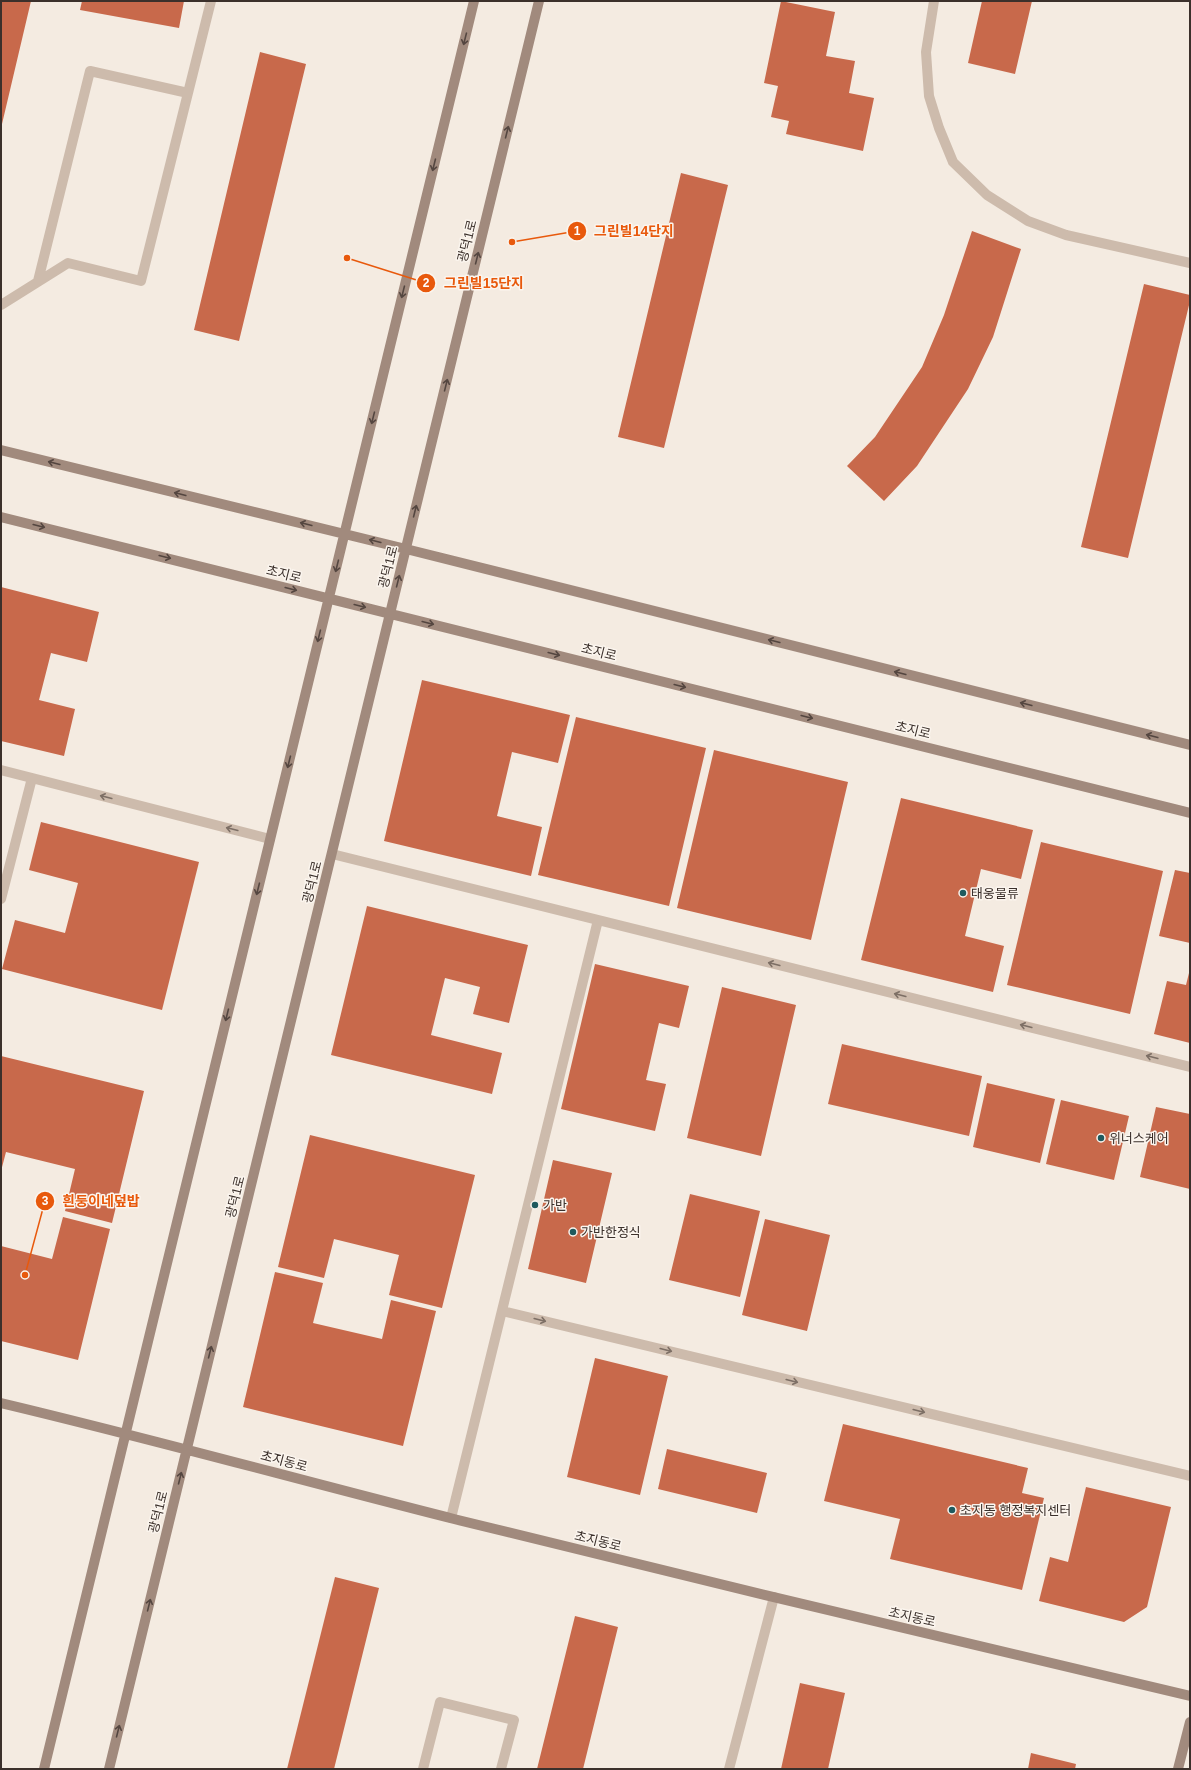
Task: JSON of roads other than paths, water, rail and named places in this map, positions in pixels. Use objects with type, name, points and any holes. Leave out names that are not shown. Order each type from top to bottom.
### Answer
[{"type":"street","points":[[1,305],[68,263],[141,281],[211,1]]},
{"type":"street","points":[[44,1769],[474,1]]},
{"type":"street","name":"광덕1로","points":[[109,1769],[539,1]]},
{"type":"street","points":[[934,1],[926,52],[928,96],[953,162],[987,195],[1028,221],[1066,235],[1190,263]]},
{"type":"street","points":[[38,281],[90,70],[188,93]]},
{"type":"street","points":[[1,450],[406,549],[1190,745]]},
{"type":"street","name":"초지로","points":[[1,517],[1190,813]]},
{"type":"street","points":[[1,770],[270,839]]},
{"type":"street","points":[[1,899],[32,778]]},
{"type":"street","points":[[332,854],[1190,1067]]},
{"type":"street","points":[[450,1518],[598,920]]},
{"type":"street","points":[[502,1311],[1190,1476]]},
{"type":"street","name":"초지동로","points":[[1,1403],[126,1433],[450,1518],[774,1598],[1190,1696]]},
{"type":"street","points":[[729,1769],[774,1598]]},
{"type":"street","points":[[423,1769],[440,1702],[514,1720],[501,1769]]},
{"type":"street","points":[[1178,1769],[1190,1722]]},
{"type":"place","name":"그린빌14단지","points":[[512,242]]},
{"type":"place","name":"그린빌15단지","points":[[347,258]]},
{"type":"place","name":"태웅물류","points":[[963,893]]},
{"type":"place","name":"위너스케어","points":[[1101,1138]]},
{"type":"place","name":"가반","points":[[535,1205]]},
{"type":"place","name":"가반한정식","points":[[573,1232]]},
{"type":"place","name":"흰둥이네덮밥","points":[[25,1275]]},
{"type":"place","name":"초지동 행정복지센터","points":[[952,1510]]}]
